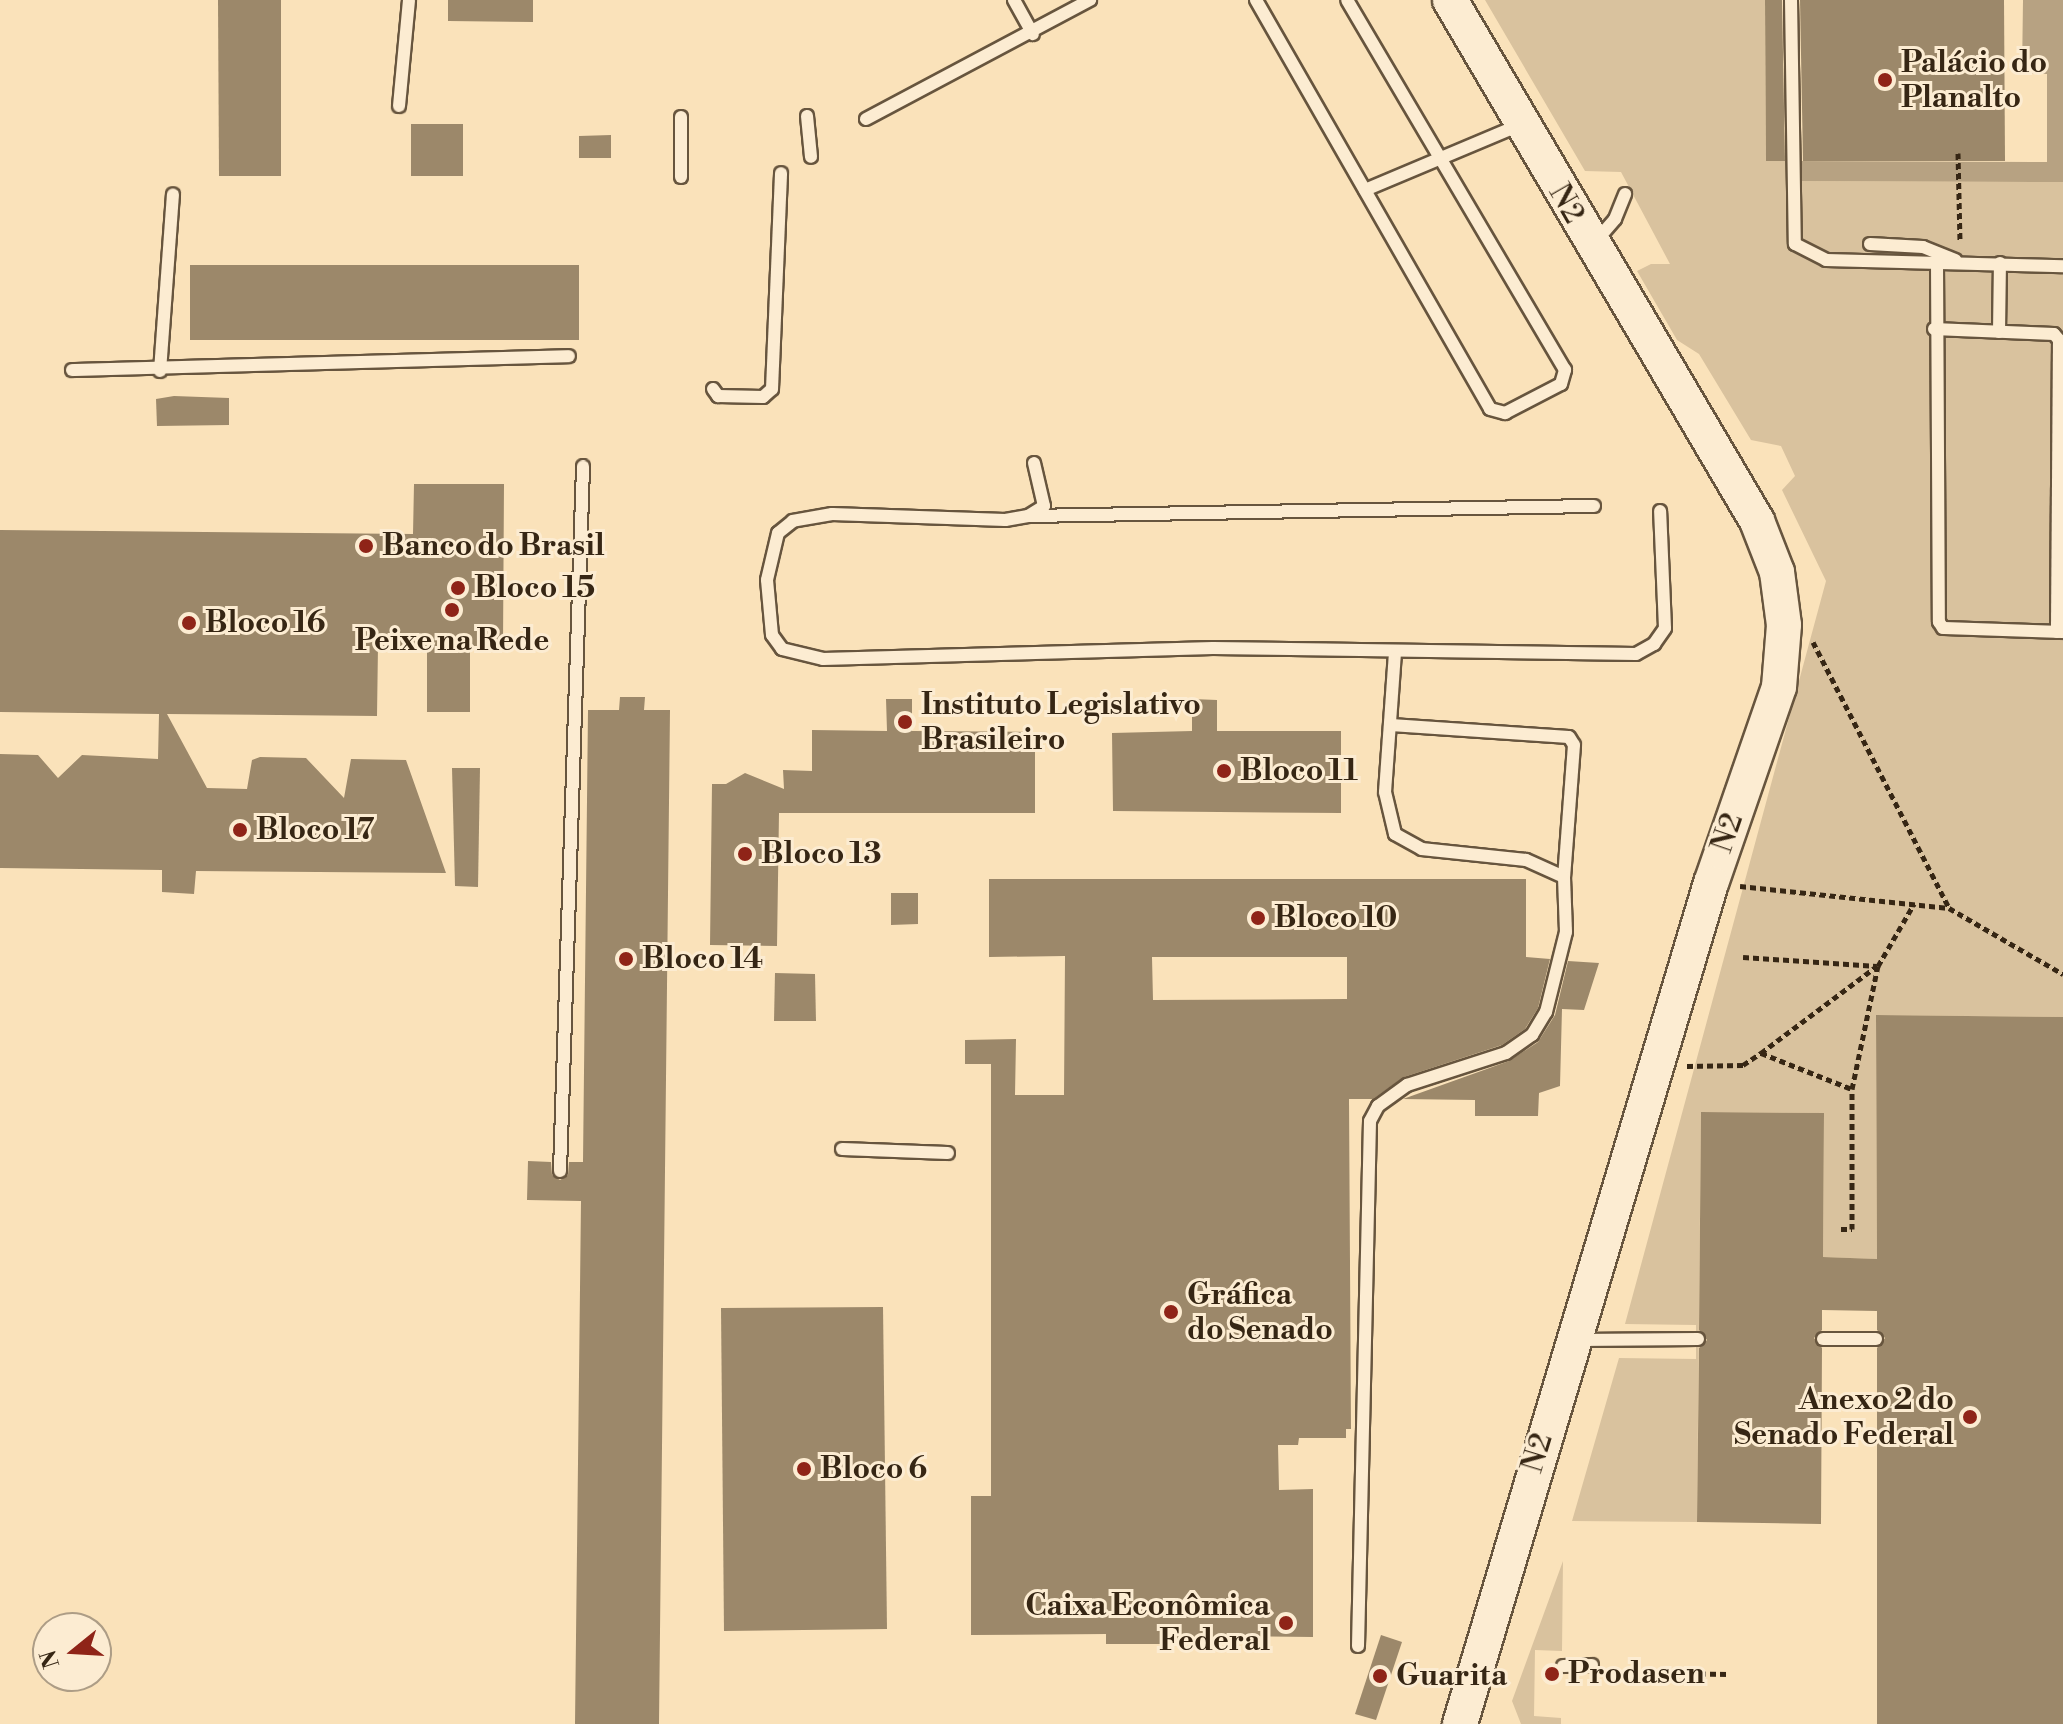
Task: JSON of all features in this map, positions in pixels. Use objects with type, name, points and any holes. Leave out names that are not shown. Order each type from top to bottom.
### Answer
[{"type":"main road","name":"N2","points":[[1450,0],[1591,246],[1742,477],[1777,572],[1784,625],[1779,687],[1711,883],[1572,1340],[1460,1724]]},
{"type":"lane","points":[[399,106],[409,0]]},
{"type":"lane","points":[[1014,0],[1033,34]]},
{"type":"lane","points":[[866,119],[1033,34],[1090,0]]},
{"type":"lane","points":[[1256,0],[1490,409],[1505,413],[1561,384],[1565,370],[1436,159],[1347,0]]},
{"type":"lane","points":[[1791,0],[1795,244],[1826,260],[2063,266]]},
{"type":"lane","points":[[807,116],[811,157]]},
{"type":"lane","points":[[681,117],[681,177]]},
{"type":"lane","points":[[1365,190],[1520,125]]},
{"type":"lane","points":[[713,389],[718,396],[763,397],[772,389],[781,173]]},
{"type":"lane","points":[[160,371],[173,194]]},
{"type":"lane","points":[[1591,246],[1615,219],[1625,194]]},
{"type":"lane","points":[[1870,244],[1923,247],[1961,263]]},
{"type":"lane","points":[[1934,329],[2054,334],[2059,340],[2060,632],[1943,628],[1939,622],[1934,329],[1937,263]]},
{"type":"lane","points":[[1999,332],[2000,263]]},
{"type":"lane","points":[[72,370],[160,371],[569,356]]},
{"type":"lane","points":[[1028,516],[1044,506],[1034,463]]},
{"type":"lane","points":[[560,1171],[583,466]]},
{"type":"lane","points":[[1594,506],[1028,516],[1005,520],[832,514],[793,521],[778,533],[772,550],[767,609],[772,635],[782,649],[797,656],[823,659],[1213,648],[1636,654],[1654,644],[1665,628],[1660,511]]},
{"type":"lane","points":[[1395,652],[1385,792],[1389,819],[1405,843],[1526,860],[1564,877]]},
{"type":"lane","points":[[1358,1646],[1370,1121],[1378,1106],[1407,1085],[1506,1053],[1532,1035],[1546,1012],[1566,932],[1564,877],[1574,745],[1569,737],[1391,725]]},
{"type":"lane","points":[[842,1149],[948,1153]]},
{"type":"lane","points":[[1572,1340],[1698,1339]]},
{"type":"lane","points":[[1823,1339],[1876,1339]]},
{"type":"lane","points":[[1563,1666],[1592,1665]]},
{"type":"path","points":[[1958,153],[1961,263]]},
{"type":"path","points":[[1806,628],[1949,908]]},
{"type":"path","points":[[1711,883],[1949,908],[2063,974]]},
{"type":"path","points":[[1841,1229],[1852,1229],[1852,1089],[1878,966],[1914,904]]},
{"type":"path","points":[[1743,957],[1878,966]]},
{"type":"path","points":[[1656,1066],[1743,1065],[1878,966]]},
{"type":"path","points":[[1761,1053],[1852,1089]]},
{"type":"path","points":[[1660,1673],[1729,1674]]},
{"type":"shaded area","points":[[1485,0],[1765,0],[1766,161],[1797,161],[1796,181],[2063,182],[2063,1017],[1876,1015],[1877,1259],[1823,1257],[1824,1113],[1701,1112],[1697,1522],[1572,1521],[1619,1358],[1696,1359],[1696,1325],[1625,1324],[1826,581],[1782,490],[1795,476],[1781,446],[1751,440],[1699,354],[1677,340],[1637,271],[1651,264],[1670,264],[1621,172],[1585,171]]},
{"type":"shaded area","points":[[2023,0],[2063,0],[2063,182],[1796,181],[1797,161],[2047,162],[2047,74],[2022,73]]},
{"type":"shaded area","points":[[1563,1561],[1562,1651],[1535,1650],[1534,1716],[1561,1718],[1561,1724],[1521,1724],[1512,1701]]},
{"type":"building","points":[[218,0],[281,0],[281,176],[219,176]]},
{"type":"building","points":[[448,0],[533,0],[533,22],[448,21]]},
{"type":"building","points":[[1765,0],[1782,0],[1785,161],[1766,161]]},
{"type":"building","name":"Palácio do Planalto","points":[[1800,0],[2004,0],[2005,161],[1803,161]]},
{"type":"building","points":[[411,124],[463,124],[463,176],[411,176]]},
{"type":"building","points":[[611,135],[611,158],[579,158],[579,136]]},
{"type":"building","points":[[190,265],[579,265],[579,340],[190,340]]},
{"type":"building","points":[[174,396],[229,398],[229,425],[157,426],[156,399]]},
{"type":"building","points":[[414,484],[504,484],[503,646],[470,646],[470,712],[427,712],[427,646],[378,646],[377,716],[167,714],[207,788],[247,789],[252,760],[260,757],[306,758],[344,798],[351,759],[406,760],[446,873],[196,871],[194,894],[162,892],[162,870],[0,868],[0,754],[38,755],[58,778],[82,755],[158,759],[159,714],[0,712],[0,530],[413,534]]},
{"type":"building","points":[[620,697],[645,697],[644,710],[670,710],[659,1724],[575,1724],[581,1201],[527,1200],[528,1161],[551,1162],[552,1175],[560,1180],[568,1175],[569,1162],[583,1162],[588,710],[619,710]]},
{"type":"building","points":[[886,699],[912,699],[912,731],[1035,732],[1035,813],[779,813],[777,946],[710,945],[712,784],[726,784],[745,773],[784,789],[783,770],[812,771],[812,730],[887,731]]},
{"type":"building","name":"Bloco 11","points":[[1192,699],[1217,700],[1217,731],[1341,731],[1341,813],[1113,811],[1112,733],[1192,731]]},
{"type":"building","points":[[452,768],[480,768],[478,887],[455,886]]},
{"type":"building","name":"Gráfica do Senado","points":[[989,879],[1526,879],[1526,957],[1550,959],[1538,1008],[1525,1029],[1502,1045],[1404,1077],[1373,1099],[1349,1099],[1351,1429],[1346,1429],[1346,1438],[1299,1438],[1298,1445],[1278,1445],[1279,1490],[1313,1489],[1313,1637],[1233,1636],[1233,1644],[1106,1644],[1106,1634],[971,1635],[971,1496],[991,1496],[991,1064],[965,1064],[965,1040],[1016,1039],[1015,1095],[1064,1095],[1065,956],[989,957]],"holes":[[[1152,957],[1347,957],[1347,999],[1153,1000]]]},
{"type":"building","points":[[891,893],[918,893],[918,924],[891,925]]},
{"type":"building","points":[[1568,961],[1599,963],[1584,1010],[1562,1009],[1560,1086],[1539,1093],[1538,1116],[1475,1116],[1475,1100],[1403,1099],[1509,1061],[1538,1042],[1555,1015]]},
{"type":"building","points":[[775,973],[815,974],[816,1021],[774,1021]]},
{"type":"building","name":"Anexo 2 do Senado Federal","points":[[1876,1015],[2063,1017],[2063,1724],[1877,1724],[1877,1348],[1885,1338],[1877,1330],[1877,1311],[1822,1310],[1822,1330],[1814,1338],[1822,1348],[1821,1524],[1697,1522],[1699,1348],[1707,1340],[1699,1330],[1701,1112],[1824,1113],[1823,1257],[1877,1259]]},
{"type":"building","name":"Bloco 6","points":[[883,1307],[887,1629],[724,1631],[721,1308]]},
{"type":"building","points":[[1381,1635],[1402,1642],[1376,1720],[1355,1714]]},
{"type":"place","name":"Palácio do Planalto","points":[[1885,80]]},
{"type":"place","name":"Banco do Brasil","points":[[366,546]]},
{"type":"place","name":"Bloco 15","points":[[458,588]]},
{"type":"place","name":"Peixe na Rede","points":[[452,610]]},
{"type":"place","name":"Bloco 16","points":[[189,623]]},
{"type":"place","name":"Instituto Legislativo Brasileiro","points":[[905,722]]},
{"type":"place","name":"Bloco 11","points":[[1224,771]]},
{"type":"place","name":"Bloco 17","points":[[240,830]]},
{"type":"place","name":"Bloco 13","points":[[745,854]]},
{"type":"place","name":"Bloco 10","points":[[1258,918]]},
{"type":"place","name":"Bloco 14","points":[[626,959]]},
{"type":"place","name":"Gráfica do Senado","points":[[1171,1312]]},
{"type":"place","name":"Anexo 2 do Senado Federal","points":[[1970,1417]]},
{"type":"place","name":"Bloco 6","points":[[804,1469]]},
{"type":"place","name":"Caixa Econômica Federal","points":[[1286,1623]]},
{"type":"place","name":"Prodasen","points":[[1552,1674]]},
{"type":"place","name":"Guarita","points":[[1380,1676]]}]
